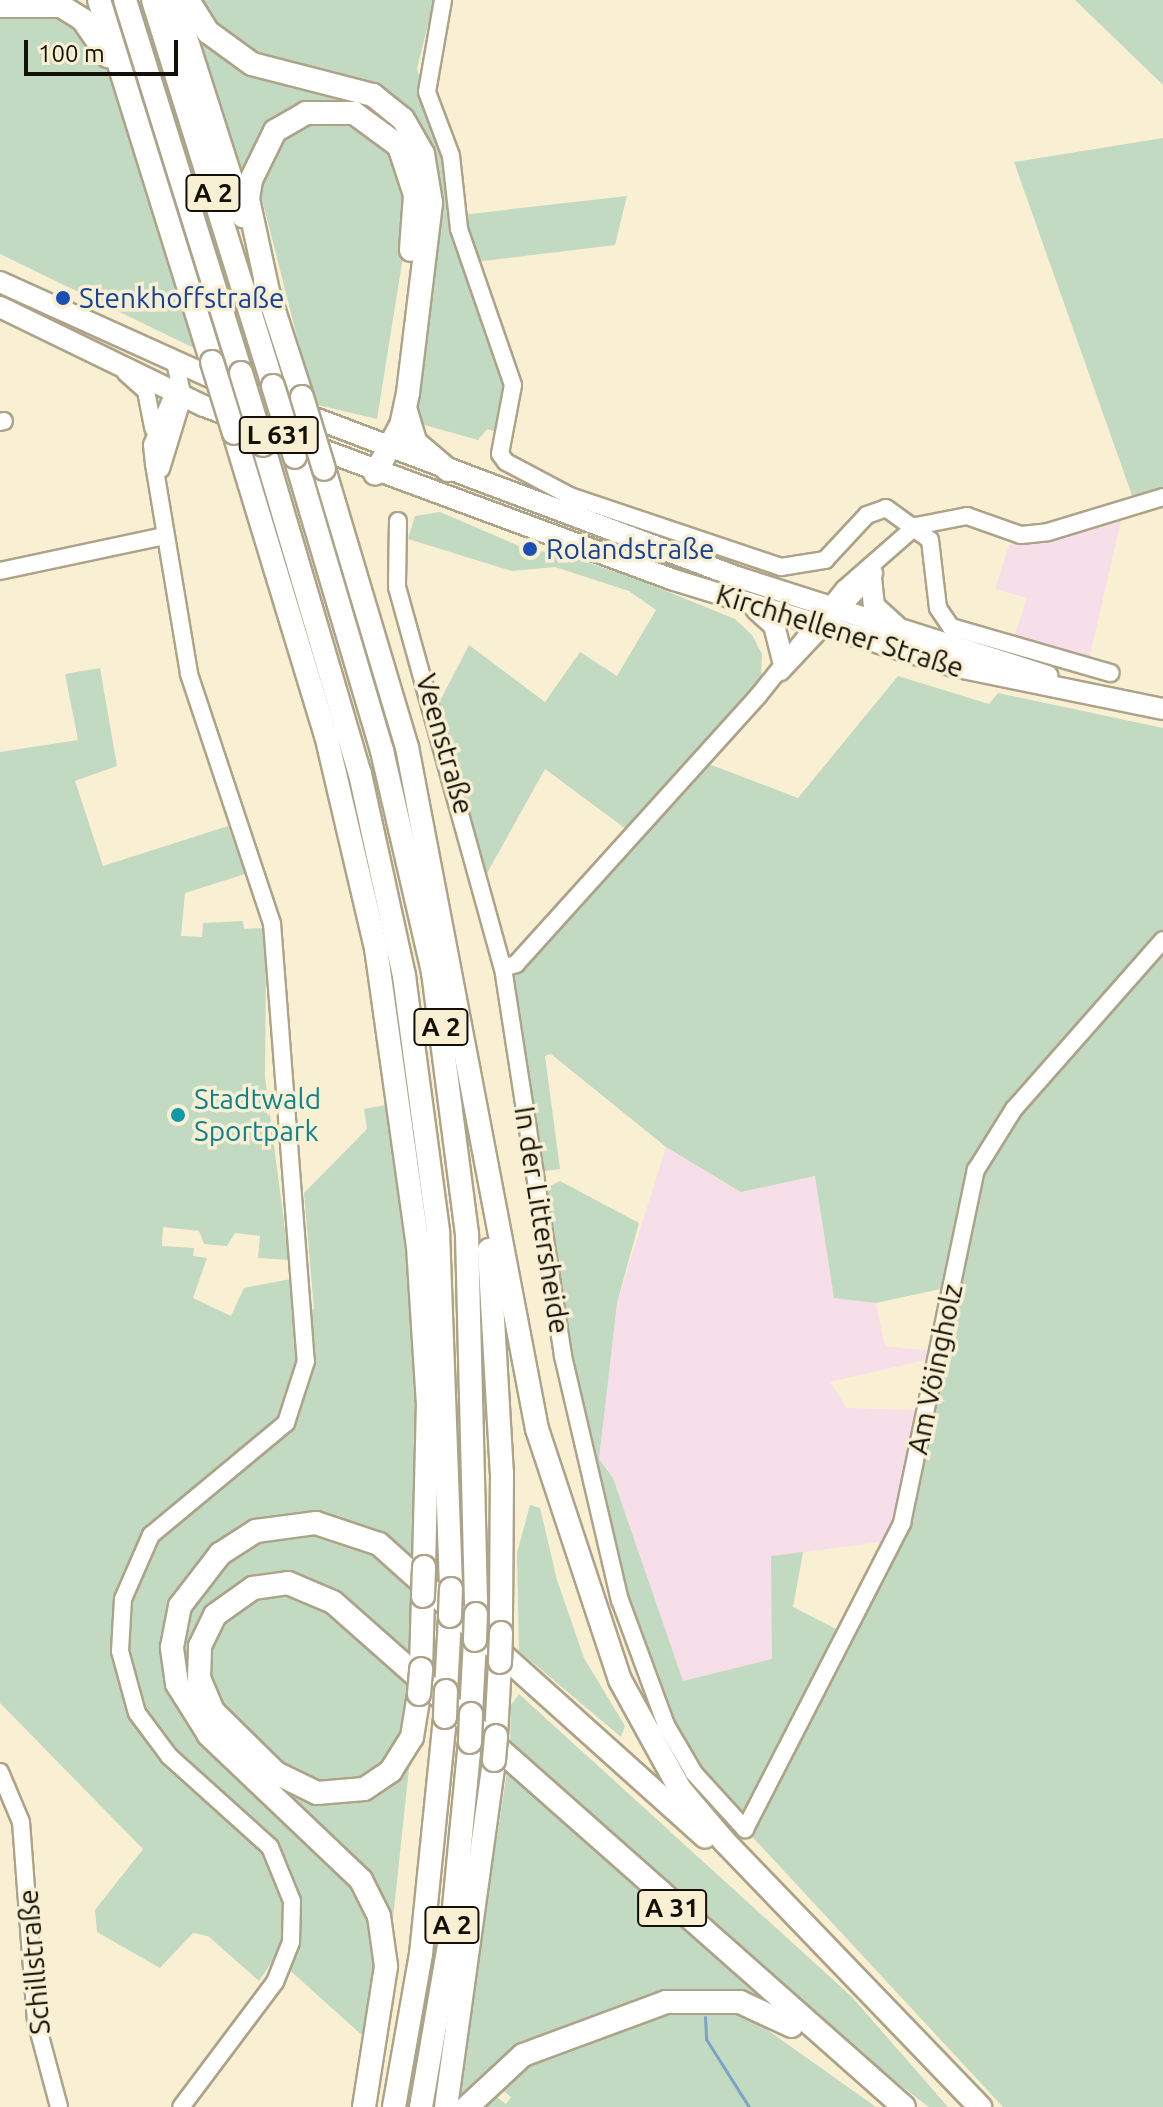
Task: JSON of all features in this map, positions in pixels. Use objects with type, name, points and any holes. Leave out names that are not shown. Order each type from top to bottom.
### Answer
[{"type":"highway","points":[[99,0],[222,377],[234,433],[349,827],[399,1101],[428,1403],[421,1669],[419,1694],[412,1737],[391,1771],[349,1794],[317,1793],[276,1773],[219,1720],[199,1678],[200,1646],[215,1615],[238,1595],[271,1584],[305,1587],[354,1618],[501,1760]]},
{"type":"highway","name":"A 2","points":[[125,0],[222,377],[263,445],[377,840],[417,1060],[438,1232],[451,1589],[445,1717],[421,1954],[394,2107]]},
{"type":"highway","name":"A 2","points":[[153,0],[295,457],[382,751],[433,972],[468,1248],[476,1614],[470,1742],[452,1928],[421,2107]]},
{"type":"highway","points":[[174,0],[302,397],[407,747],[459,999],[537,1429],[593,1610],[645,1733],[680,1789],[793,1913],[980,2107]]},
{"type":"highway","points":[[188,0],[208,32],[235,55],[267,70],[360,88],[416,137],[431,203],[405,407],[375,474]]},
{"type":"highway","points":[[0,6],[50,2],[83,20],[104,48],[138,126]]},
{"type":"highway","points":[[269,296],[248,199],[264,145],[290,120],[323,109],[378,124],[407,162],[415,195],[385,447]]},
{"type":"highway","points":[[405,407],[416,443],[448,470]]},
{"type":"highway","points":[[446,2107],[501,1760],[496,1736],[501,1633],[497,1351],[459,999]]},
{"type":"highway","points":[[399,1101],[438,1232]]},
{"type":"highway","points":[[364,2107],[386,1966],[379,1916],[361,1880],[193,1717],[173,1666],[174,1627],[189,1588],[220,1554],[256,1531],[316,1523],[379,1544],[793,1913]]},
{"type":"highway","name":"A 31","points":[[501,1760],[904,2107]]},
{"type":"highway","points":[[467,2107],[523,2055],[689,1998],[759,2008],[838,2053]]},
{"type":"main road","name":"Kirchhellener Straße","points":[[0,282],[175,362],[222,377],[385,447],[835,610],[1163,709]]},
{"type":"main road","name":"Kirchhellener Straße","points":[[0,307],[122,369],[179,391],[204,406],[375,474],[749,605],[981,673],[1163,709]]},
{"type":"main road","name":"Kirchhellener Straße","points":[[179,391],[222,377]]},
{"type":"main road","name":"L 631","points":[[871,578],[874,606],[903,631]]},
{"type":"main road","name":"L 631","points":[[749,605],[774,625],[778,669]]},
{"type":"street","name":"Kirchhellener Straße","points":[[443,0],[427,92],[451,156],[459,229],[513,385],[500,454],[556,491],[781,567],[813,565],[836,553],[879,507],[916,526],[932,548],[942,621],[1087,673],[1110,673]]},
{"type":"street","points":[[158,483],[178,422],[179,391],[175,362]]},
{"type":"street","name":"Kirchhellener Straße","points":[[122,369],[149,398],[152,445]]},
{"type":"street","points":[[179,391],[152,445],[189,674],[272,923],[306,1361],[286,1423],[151,1535],[123,1599],[120,1651],[137,1713],[169,1756],[270,1847],[292,1901],[291,1942],[275,1982],[181,2107]]},
{"type":"street","points":[[178,422],[204,406]]},
{"type":"street","points":[[503,968],[516,964],[778,669],[821,627],[894,543],[916,526],[967,516],[1035,533],[1163,497]]},
{"type":"street","name":"Veenstraße","points":[[398,521],[397,587],[503,968]]},
{"type":"street","points":[[0,571],[165,536]]},
{"type":"street","points":[[835,610],[871,578],[894,543]]},
{"type":"street","name":"Am Vöingholz","points":[[745,1829],[902,1523],[976,1170],[1014,1109],[1163,940]]},
{"type":"street","name":"In der Littersheide","points":[[503,968],[563,1356],[620,1600],[666,1725],[694,1773],[745,1829]]},
{"type":"street","name":"Schillstraße","points":[[0,1772],[21,1822],[36,2021],[59,2107]]},
{"type":"shaded area","points":[[1121,521],[1088,664],[1013,640],[1027,598],[995,589],[1009,545]]},
{"type":"shaded area","points":[[666,1147],[741,1192],[816,1176],[834,1297],[876,1303],[885,1346],[931,1351],[930,1359],[830,1382],[847,1408],[921,1410],[889,1541],[772,1556],[773,1659],[683,1681],[613,1478],[599,1459],[617,1303]]},
{"type":"green space","points":[[194,0],[434,0],[417,69],[509,385],[497,432],[487,429],[478,440],[414,422],[434,223],[402,111],[237,49]]},
{"type":"green space","points":[[1075,0],[1163,0],[1163,85]]},
{"type":"green space","points":[[0,11],[71,17],[104,59],[196,349],[0,254]]},
{"type":"green space","points":[[193,22],[204,34],[343,88],[394,117],[401,139],[306,109],[243,184]]},
{"type":"green space","points":[[342,117],[377,132],[405,173],[405,244],[377,419],[314,404],[258,183],[280,139],[305,123]]},
{"type":"green space","points":[[1163,138],[1163,492],[1134,501],[1014,162]]},
{"type":"green space","points":[[627,196],[615,245],[475,262],[461,215]]},
{"type":"green space","points":[[440,512],[531,551],[557,552],[634,578],[735,619],[752,635],[762,654],[761,680],[626,829],[545,769],[486,875],[439,703],[469,645],[545,702],[580,652],[617,676],[656,610],[629,591],[555,567],[512,571],[408,539],[415,516]]},
{"type":"green space","points":[[100,668],[117,766],[75,781],[103,866],[228,826],[245,874],[185,893],[181,936],[202,937],[203,923],[243,921],[244,929],[262,928],[266,948],[265,1077],[289,1260],[258,1258],[260,1236],[235,1233],[227,1246],[204,1244],[199,1231],[163,1227],[162,1246],[194,1248],[193,1256],[207,1258],[193,1298],[231,1316],[244,1288],[291,1279],[291,1313],[314,1309],[304,1193],[367,1129],[364,1109],[391,1104],[416,1357],[411,1750],[391,1937],[363,2036],[275,1957],[259,1981],[208,1936],[193,1933],[160,1968],[97,1932],[95,1910],[143,1849],[0,1703],[0,752],[78,740],[65,674]]},
{"type":"green space","points":[[898,676],[989,704],[998,693],[1163,728],[1163,2107],[1003,2107],[745,1829],[888,1555],[945,1288],[876,1303],[834,1298],[815,1176],[741,1192],[666,1147],[551,1054],[545,1056],[560,1169],[538,1172],[512,979],[706,763],[798,798]]},
{"type":"green space","points":[[560,1181],[639,1223],[617,1303],[599,1459],[613,1478],[683,1681],[772,1659],[771,1556],[803,1552],[793,1607],[840,1631],[745,1812],[704,1778],[658,1700],[596,1495],[540,1191]]},
{"type":"green space","points":[[530,1505],[540,1508],[557,1580],[584,1658],[625,1726],[621,1737],[519,1651],[517,1553]]},
{"type":"green space","points":[[519,1694],[852,1997],[948,2107],[929,2107],[876,2067],[510,1746],[511,1705]]},
{"type":"green space","points":[[507,1772],[769,2006],[727,1991],[689,1992],[505,2059],[455,2107]]},
{"type":"green space","points":[[731,2004],[876,2107],[478,2107],[490,2092],[506,2104],[511,2097],[497,2086],[550,2052],[664,2009]]},
{"type":"waterway","points":[[705,2017],[706,2039],[749,2107]]},
{"type":"place","name":"Stenkhoffstraße","points":[[63,298]]},
{"type":"place","name":"Rolandstraße","points":[[530,549]]},
{"type":"place","name":"Stadtwald Sportpark","points":[[178,1115]]}]
